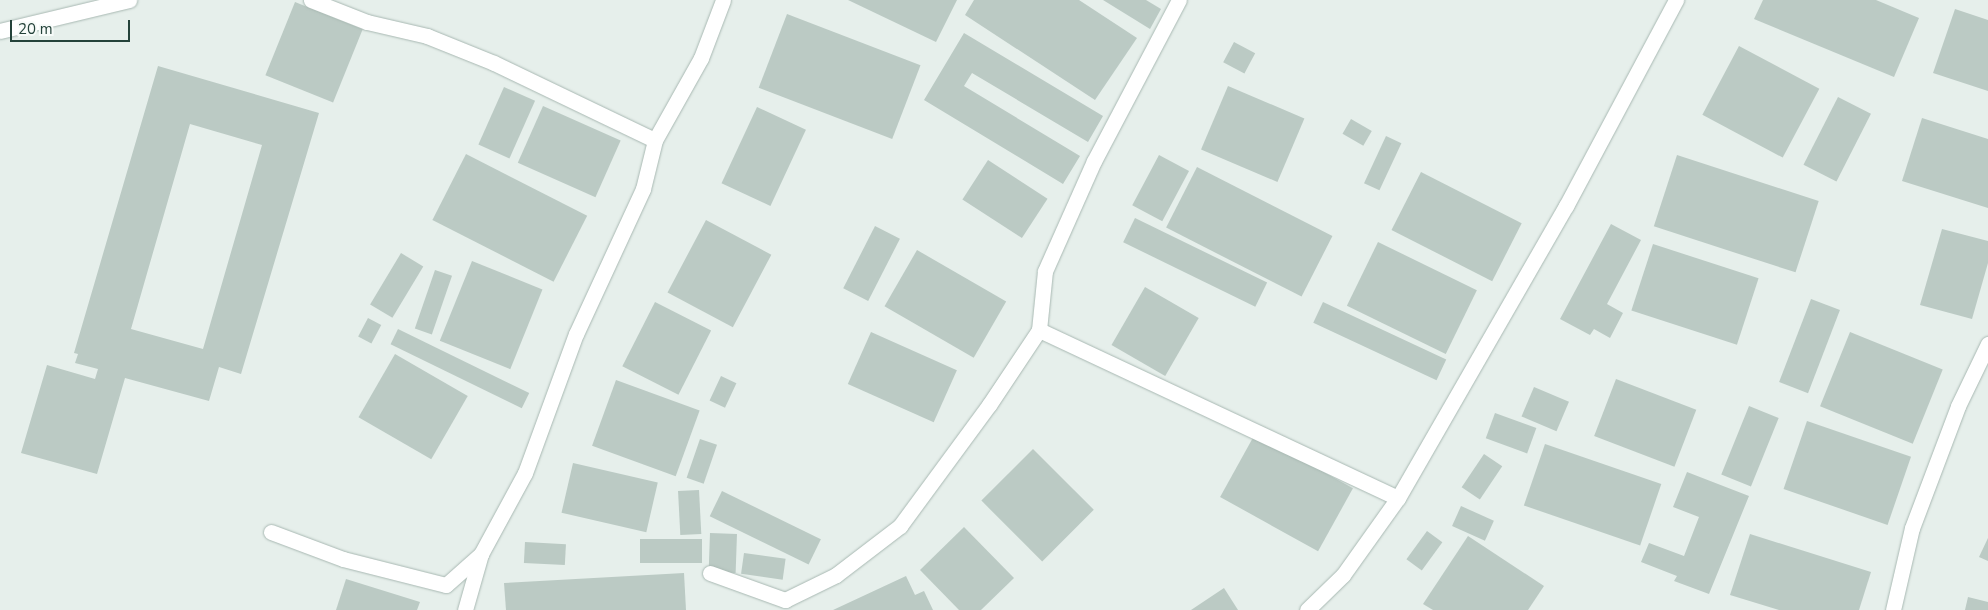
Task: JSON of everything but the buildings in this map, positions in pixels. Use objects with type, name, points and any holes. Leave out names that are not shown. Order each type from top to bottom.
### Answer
[{"type":"street","points":[[0,31],[129,0]]},
{"type":"street","points":[[312,0],[367,22],[427,36],[494,63],[655,140]]},
{"type":"street","points":[[465,610],[481,554],[525,473],[576,334],[643,189],[655,140],[701,58],[723,0]]},
{"type":"street","points":[[710,574],[785,600],[836,575],[900,526],[989,405],[1039,330],[1045,271],[1094,160],[1179,0]]},
{"type":"street","points":[[1307,610],[1343,575],[1398,498],[1566,206],[1676,0]]},
{"type":"street","points":[[1039,330],[1398,498]]},
{"type":"street","points":[[1893,610],[1912,528],[1958,406],[1988,344]]},
{"type":"street","points":[[272,532],[343,559],[446,585],[481,554]]}]
